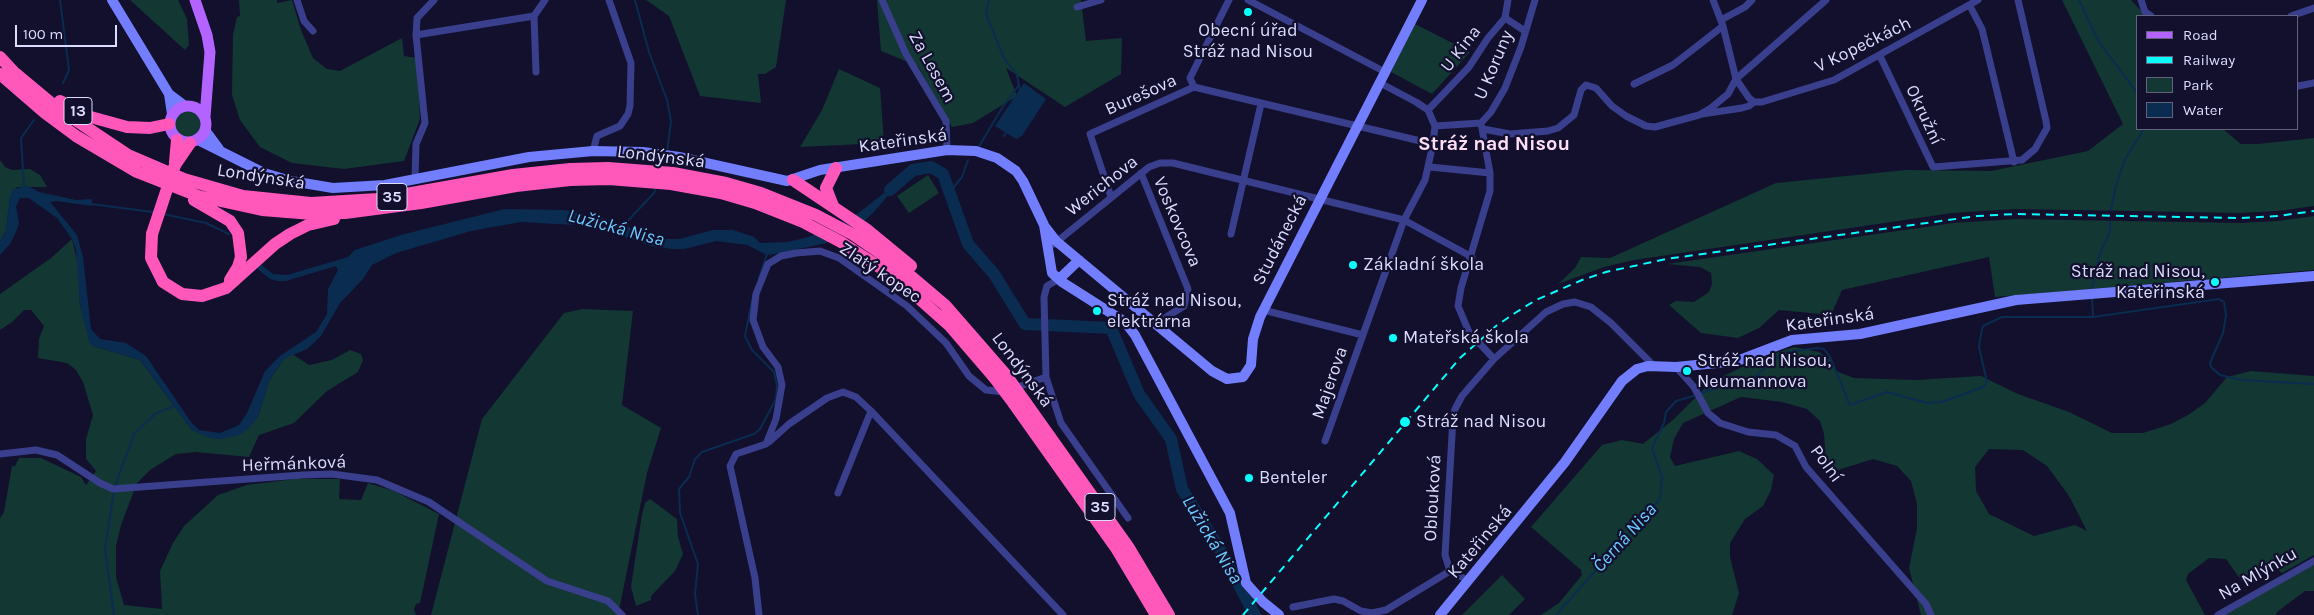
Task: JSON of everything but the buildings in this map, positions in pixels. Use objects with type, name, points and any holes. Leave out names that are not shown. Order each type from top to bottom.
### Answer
[{"type":"highway","name":"13","points":[[0,57],[62,103],[87,116],[127,127],[150,128],[170,119]]},
{"type":"highway","name":"Londýnská","points":[[0,57],[14,72],[56,107],[128,155],[184,179],[243,196],[311,203],[378,199],[513,175],[570,169],[608,168],[673,173],[726,183],[816,215],[854,235],[906,272],[945,305],[1129,548],[1169,615]]},
{"type":"highway","name":"Londýnská","points":[[0,74],[45,113],[113,160],[160,182],[198,196],[262,210],[312,214],[381,209],[516,186],[570,180],[637,180],[721,193],[755,203],[803,222],[869,259],[916,294],[1000,376]]},
{"type":"highway","points":[[188,141],[174,165],[152,234],[151,258],[163,282],[182,294],[202,296],[218,292],[237,280],[275,244],[308,225],[381,209]]},
{"type":"highway","points":[[832,206],[826,188],[836,168]]},
{"type":"highway","points":[[793,180],[866,229],[918,271],[945,305]]},
{"type":"highway","points":[[160,182],[223,216],[230,221],[238,233],[242,250],[238,267],[229,281],[218,292]]},
{"type":"highway","name":"Londýnská","points":[[1020,404],[1116,548],[1156,615]]},
{"type":"main road","points":[[170,119],[173,135],[188,141],[205,130],[207,87],[210,70],[207,35],[195,0]]},
{"type":"main road","name":"13","points":[[170,119],[188,106],[207,87]]},
{"type":"main road","points":[[188,106],[197,108],[205,117]]},
{"type":"street","points":[[112,0],[169,94],[188,106]]},
{"type":"street","points":[[297,0],[304,21],[313,31]]},
{"type":"street","points":[[415,180],[416,144],[425,123],[416,35],[417,18],[434,0]]},
{"type":"street","points":[[536,72],[534,16],[545,0]]},
{"type":"street","name":"Londýnská","points":[[593,151],[597,136],[620,126],[628,114],[630,106],[631,63],[608,0]]},
{"type":"street","name":"Za Lesem","points":[[882,0],[906,54],[946,121],[947,150]]},
{"type":"street","points":[[1077,7],[1101,0]]},
{"type":"street","points":[[1194,87],[1190,78],[1229,0]]},
{"type":"street","points":[[1248,0],[1385,72]]},
{"type":"street","name":"Studánecká","points":[[1044,225],[1056,241],[1212,371],[1223,378],[1234,380],[1243,377],[1250,369],[1255,332],[1263,310],[1422,0]]},
{"type":"street","name":"U Kina","points":[[1428,110],[1469,67],[1488,38],[1505,18],[1508,0]]},
{"type":"street","name":"U Koruny","points":[[1435,126],[1482,126],[1504,88],[1521,48],[1535,0]]},
{"type":"street","points":[[1713,0],[1722,23],[1736,79],[1743,93],[1754,102]]},
{"type":"street","points":[[1634,84],[1673,65],[1722,23],[1745,8],[1752,0]]},
{"type":"street","name":"V Kopečkách","points":[[1699,115],[1728,94],[1736,79],[1826,0]]},
{"type":"street","name":"V Kopečkách","points":[[1482,126],[1510,134],[1548,131],[1558,128],[1574,115],[1581,90],[1589,85],[1596,88],[1615,109],[1638,123],[1655,127],[1699,115],[1742,108],[1754,102],[1762,102],[1834,80],[1978,0]]},
{"type":"street","points":[[1970,6],[1982,29],[2014,162],[2028,156],[2046,128],[2045,114],[2018,0]]},
{"type":"street","points":[[2141,0],[2145,12],[2150,15]]},
{"type":"street","points":[[2294,15],[2314,8]]},
{"type":"street","points":[[416,35],[534,16]]},
{"type":"street","points":[[1505,18],[1525,31]]},
{"type":"street","name":"Okružní","points":[[1880,56],[1933,167],[2014,162]]},
{"type":"street","points":[[1380,83],[1428,110],[1435,126]]},
{"type":"street","points":[[2299,86],[2314,83]]},
{"type":"street","name":"Burešova","points":[[1112,197],[1090,134],[1194,87],[1433,144]]},
{"type":"street","points":[[169,94],[170,119]]},
{"type":"street","points":[[1230,234],[1261,104]]},
{"type":"street","name":"Majerova","points":[[1326,442],[1404,220],[1430,167],[1435,126]]},
{"type":"street","points":[[1482,126],[1490,173],[1490,191],[1472,257],[1461,288],[1458,306],[1469,332],[1494,359]]},
{"type":"street","name":"Londýnská","points":[[205,130],[221,151]]},
{"type":"street","name":"Londýnská","points":[[188,141],[221,151],[264,173],[316,186],[367,187],[415,180],[529,157],[593,151],[661,154],[782,181],[793,180]]},
{"type":"street","name":"Kateřinská","points":[[793,180],[836,168],[947,150],[976,151],[997,158],[1016,171],[1044,225],[1052,273],[1059,279]]},
{"type":"street","name":"Werichova","points":[[1049,253],[1056,241],[1149,167],[1160,163],[1173,163],[1404,220],[1472,257]]},
{"type":"street","points":[[1430,167],[1490,173]]},
{"type":"street","name":"Voskovcova","points":[[1141,173],[1188,289],[1184,306],[1155,324]]},
{"type":"street","name":"Zlatý kopec","points":[[766,444],[776,419],[782,385],[778,367],[763,347],[753,320],[756,294],[768,264],[781,256],[820,251],[839,258],[907,306],[946,343],[969,376],[986,390],[1004,392],[1046,378]]},
{"type":"street","points":[[1079,260],[1059,279],[1047,286],[1043,309],[1046,378],[1061,423],[1128,518]]},
{"type":"street","name":"Kateřinská","points":[[1440,615],[1566,462],[1622,381],[1637,369],[1654,366],[1676,367],[1737,361],[1792,340],[1860,334],[2016,300],[2314,276]]},
{"type":"street","points":[[1059,279],[1125,322],[1135,335],[1230,513],[1246,583],[1263,602],[1279,615]]},
{"type":"street","name":"Oblouková","points":[[1450,571],[1445,555],[1455,409],[1462,396],[1494,359],[1546,312],[1563,304],[1574,302],[1591,307],[1654,366]]},
{"type":"street","name":"Majerova","points":[[1263,310],[1363,334]]},
{"type":"street","name":"Polní","points":[[1676,367],[1694,387],[1708,413],[1720,423],[1748,432],[1772,434],[1791,442],[1806,468],[1926,604],[1931,615]]},
{"type":"street","points":[[759,615],[755,578],[730,466],[736,454],[766,444],[788,424],[827,398],[843,392],[856,396],[871,411],[1063,615]]},
{"type":"street","points":[[838,493],[871,411]]},
{"type":"street","name":"Heřmánková","points":[[0,454],[36,450],[58,455],[100,483],[113,489],[317,475],[354,476],[377,480],[428,502],[547,581],[608,601],[622,615]]},
{"type":"street","name":"Na Mlýnku","points":[[2218,615],[2314,560]]},
{"type":"street","points":[[1450,571],[1469,581]]},
{"type":"street","name":"Kateřinská","points":[[1293,607],[1334,599],[1343,601],[1361,611],[1372,613],[1386,610],[1450,571]]},
{"type":"green space","points":[[130,0],[178,0],[187,19],[189,45],[185,50]]},
{"type":"green space","points":[[239,0],[277,0],[277,3],[292,0],[301,30],[313,58],[327,69],[340,71],[402,38],[404,56],[417,58],[420,119],[404,161],[344,169],[292,163],[260,147],[240,120],[232,95],[233,35],[237,17],[240,16]]},
{"type":"green space","points":[[646,0],[786,0],[776,67],[765,74],[758,74],[761,103],[700,96],[669,16]]},
{"type":"green space","points":[[877,0],[1081,0],[1086,41],[1122,38],[1121,74],[1065,107],[1006,68],[1017,96],[973,123],[952,127],[918,66],[881,51]]},
{"type":"green space","points":[[2062,0],[2131,0],[2145,15],[2136,15],[2136,130],[2224,130],[2241,144],[2314,138],[2314,206],[2278,211],[2240,213],[2016,209],[1952,213],[1634,260],[1604,267],[1558,284],[1575,268],[1581,257],[1610,258],[1776,183],[1906,170],[1991,171],[2088,151],[2123,124]]},
{"type":"green space","points":[[1415,24],[1470,52],[1432,94],[1391,72]]},
{"type":"green space","points":[[839,69],[880,88],[884,143],[800,147],[822,110]]},
{"type":"green space","points":[[188,110],[198,114],[202,124],[198,134],[188,138],[178,134],[174,124],[178,114]]},
{"type":"green space","points":[[0,160],[5,167],[12,170],[30,169],[40,175],[47,187],[17,187],[10,197],[6,230],[0,241]]},
{"type":"green space","points":[[928,175],[939,193],[909,213],[897,196]]},
{"type":"green space","points":[[2314,216],[2314,270],[1995,297],[1989,257],[1842,290],[1831,315],[1779,310],[1759,328],[1738,338],[1701,333],[1669,305],[1676,301],[1694,302],[1709,292],[1712,284],[1711,273],[1700,267],[1667,264],[1953,223],[2016,219],[2240,223],[2278,221]]},
{"type":"green space","points":[[72,239],[78,265],[80,305],[93,346],[140,360],[192,430],[222,439],[258,417],[269,381],[284,359],[292,354],[309,365],[332,360],[350,350],[361,354],[363,360],[358,372],[327,391],[294,423],[259,435],[249,457],[196,452],[176,454],[150,470],[137,483],[121,525],[116,546],[116,577],[124,605],[162,609],[160,571],[173,543],[184,526],[218,495],[247,485],[295,479],[340,479],[339,499],[361,500],[368,483],[394,491],[439,514],[420,603],[416,604],[414,609],[416,615],[0,615],[0,518],[4,512],[12,466],[15,466],[19,458],[41,458],[81,477],[86,485],[96,471],[86,459],[86,439],[93,415],[83,382],[76,370],[67,363],[38,358],[39,339],[44,326],[31,310],[24,310],[12,322],[0,330],[0,294],[51,258]]},
{"type":"green space","points":[[583,309],[633,311],[622,405],[661,428],[647,473],[618,615],[431,615],[482,419],[564,313]]},
{"type":"green space","points":[[1794,347],[1819,352],[1832,361],[1836,371],[1854,378],[1915,380],[1981,376],[2018,394],[2069,412],[2112,433],[2143,433],[2171,424],[2205,403],[2227,377],[2251,371],[2314,376],[2314,555],[2282,573],[2274,567],[2243,583],[2226,559],[2209,558],[2188,574],[2186,580],[2205,615],[1921,615],[1909,568],[1917,528],[1917,504],[1911,481],[1897,466],[1873,459],[1838,470],[1826,461],[1824,434],[1820,421],[1807,409],[1782,402],[1741,397],[1683,423],[1674,439],[1670,457],[1675,466],[1739,451],[1757,459],[1774,475],[1771,490],[1763,506],[1745,519],[1730,543],[1730,557],[1739,593],[1732,615],[1541,615],[1559,603],[1582,575],[1581,570],[1531,527],[1602,445],[1622,440],[1643,444],[1674,419],[1711,382],[1763,357]],"holes":[[[1989,449],[2023,450],[2047,466],[2069,496],[2087,531],[2075,525],[2034,536],[1989,514],[1976,491],[1975,467]]]},
{"type":"green space","points":[[650,499],[677,519],[678,537],[683,554],[675,571],[651,596],[651,600],[636,606],[631,587],[642,514],[645,503]]},
{"type":"green space","points":[[2314,563],[2314,591],[2305,591],[2277,612],[2276,615],[2223,615]]},
{"type":"green space","points":[[1502,575],[1525,599],[1509,615],[1462,615]]},
{"type":"water","points":[[1024,83],[1046,99],[1022,136],[1016,139],[995,126]]},
{"type":"water","points":[[901,180],[874,212],[857,227],[826,243],[781,253],[767,255],[747,245],[716,241],[684,249],[672,249],[651,246],[594,226],[521,222],[471,231],[396,253],[372,265],[363,279],[340,303],[321,336],[307,349],[284,359],[269,381],[258,417],[248,429],[239,435],[222,439],[209,438],[192,430],[140,360],[93,346],[89,342],[80,305],[76,250],[72,239],[57,218],[29,198],[20,198],[16,206],[19,223],[16,232],[10,244],[0,255],[0,241],[6,230],[10,197],[13,189],[28,186],[39,192],[76,200],[92,199],[92,206],[57,201],[50,202],[77,235],[83,257],[91,329],[100,339],[126,343],[146,356],[191,422],[199,430],[220,433],[239,425],[247,413],[265,371],[280,356],[316,332],[327,314],[328,289],[338,270],[336,266],[286,281],[277,281],[270,279],[255,267],[259,263],[273,274],[287,275],[348,257],[355,250],[401,235],[505,209],[565,210],[607,219],[655,237],[666,239],[679,239],[713,230],[733,230],[754,237],[760,243],[787,242],[833,228],[857,214]]},
{"type":"waterway","points":[[60,0],[69,70],[63,83]]},
{"type":"waterway","points":[[635,0],[649,52],[667,100],[671,121],[667,152]]},
{"type":"waterway","points":[[989,0],[986,14],[1004,58],[1017,75],[1020,92]]},
{"type":"waterway","points":[[2079,0],[2099,42],[2136,91]]},
{"type":"waterway","points":[[978,148],[1002,108],[1019,85]]},
{"type":"waterway","points":[[24,188],[21,138],[34,120]]},
{"type":"waterway","points":[[2111,210],[2116,185],[2126,157],[2143,130]]},
{"type":"waterway","points":[[1004,136],[1007,131]]},
{"type":"waterway","points":[[949,193],[962,177],[968,160]]},
{"type":"waterway","name":"Lužická Nisa","points":[[890,190],[913,170],[931,167],[943,174],[968,244],[994,274],[1025,324],[1111,328],[1139,394],[1171,439],[1182,489],[1219,548],[1255,615]]},
{"type":"waterway","points":[[622,227],[654,193],[656,188]]},
{"type":"waterway","points":[[91,204],[153,212]]},
{"type":"waterway","points":[[163,214],[206,223],[229,234]]},
{"type":"waterway","points":[[2092,288],[2099,256],[2110,232],[2110,222]]},
{"type":"waterway","points":[[759,278],[767,254]]},
{"type":"waterway","points":[[698,615],[695,594],[698,564],[680,513],[679,489],[689,477],[695,459],[702,452],[754,434],[760,429],[776,399],[777,385],[774,372],[752,350],[745,336],[753,296]]},
{"type":"waterway","points":[[2092,298],[2093,317]]},
{"type":"waterway","name":"Černá Nisa","points":[[1701,393],[1756,376],[1782,353],[1817,348],[1824,349],[1830,357],[1850,405],[1887,392],[1927,403],[1942,402],[1983,387],[1987,382],[1979,347],[1981,334],[1983,326],[2002,317],[2093,317],[2219,299],[2224,302],[2226,315],[2223,333],[2210,363],[2211,367],[2220,375],[2241,380],[2314,384]]},
{"type":"waterway","name":"Černá Nisa","points":[[1556,615],[1660,499],[1662,477],[1652,448],[1664,423],[1666,412],[1676,401],[1697,395]]},
{"type":"waterway","points":[[115,486],[134,434],[155,414],[176,405]]},
{"type":"waterway","points":[[114,491],[105,549],[114,615]]},
{"type":"railway","points":[[1243,615],[1460,358],[1496,326],[1515,313],[1536,300],[1582,280],[1606,272],[1666,259],[1977,216],[2016,214],[2240,218],[2278,216],[2314,211]]},
{"type":"place","name":"Obecní úřad Stráž nad Nisou","points":[[1248,12]]},
{"type":"place","name":"Základní škola","points":[[1353,265]]},
{"type":"place","name":"Stráž nad Nisou, Kateřinská","points":[[2215,282]]},
{"type":"place","name":"Stráž nad Nisou, elektrárna","points":[[1097,311]]},
{"type":"place","name":"Mateřská škola","points":[[1393,338]]},
{"type":"place","name":"Stráž nad Nisou, Neumannova","points":[[1687,371]]},
{"type":"place","name":"Stráž nad Nisou","points":[[1405,422]]},
{"type":"place","name":"Benteler","points":[[1249,478]]},
{"type":"district","name":"Stráž nad Nisou","points":[[1494,144]]}]
